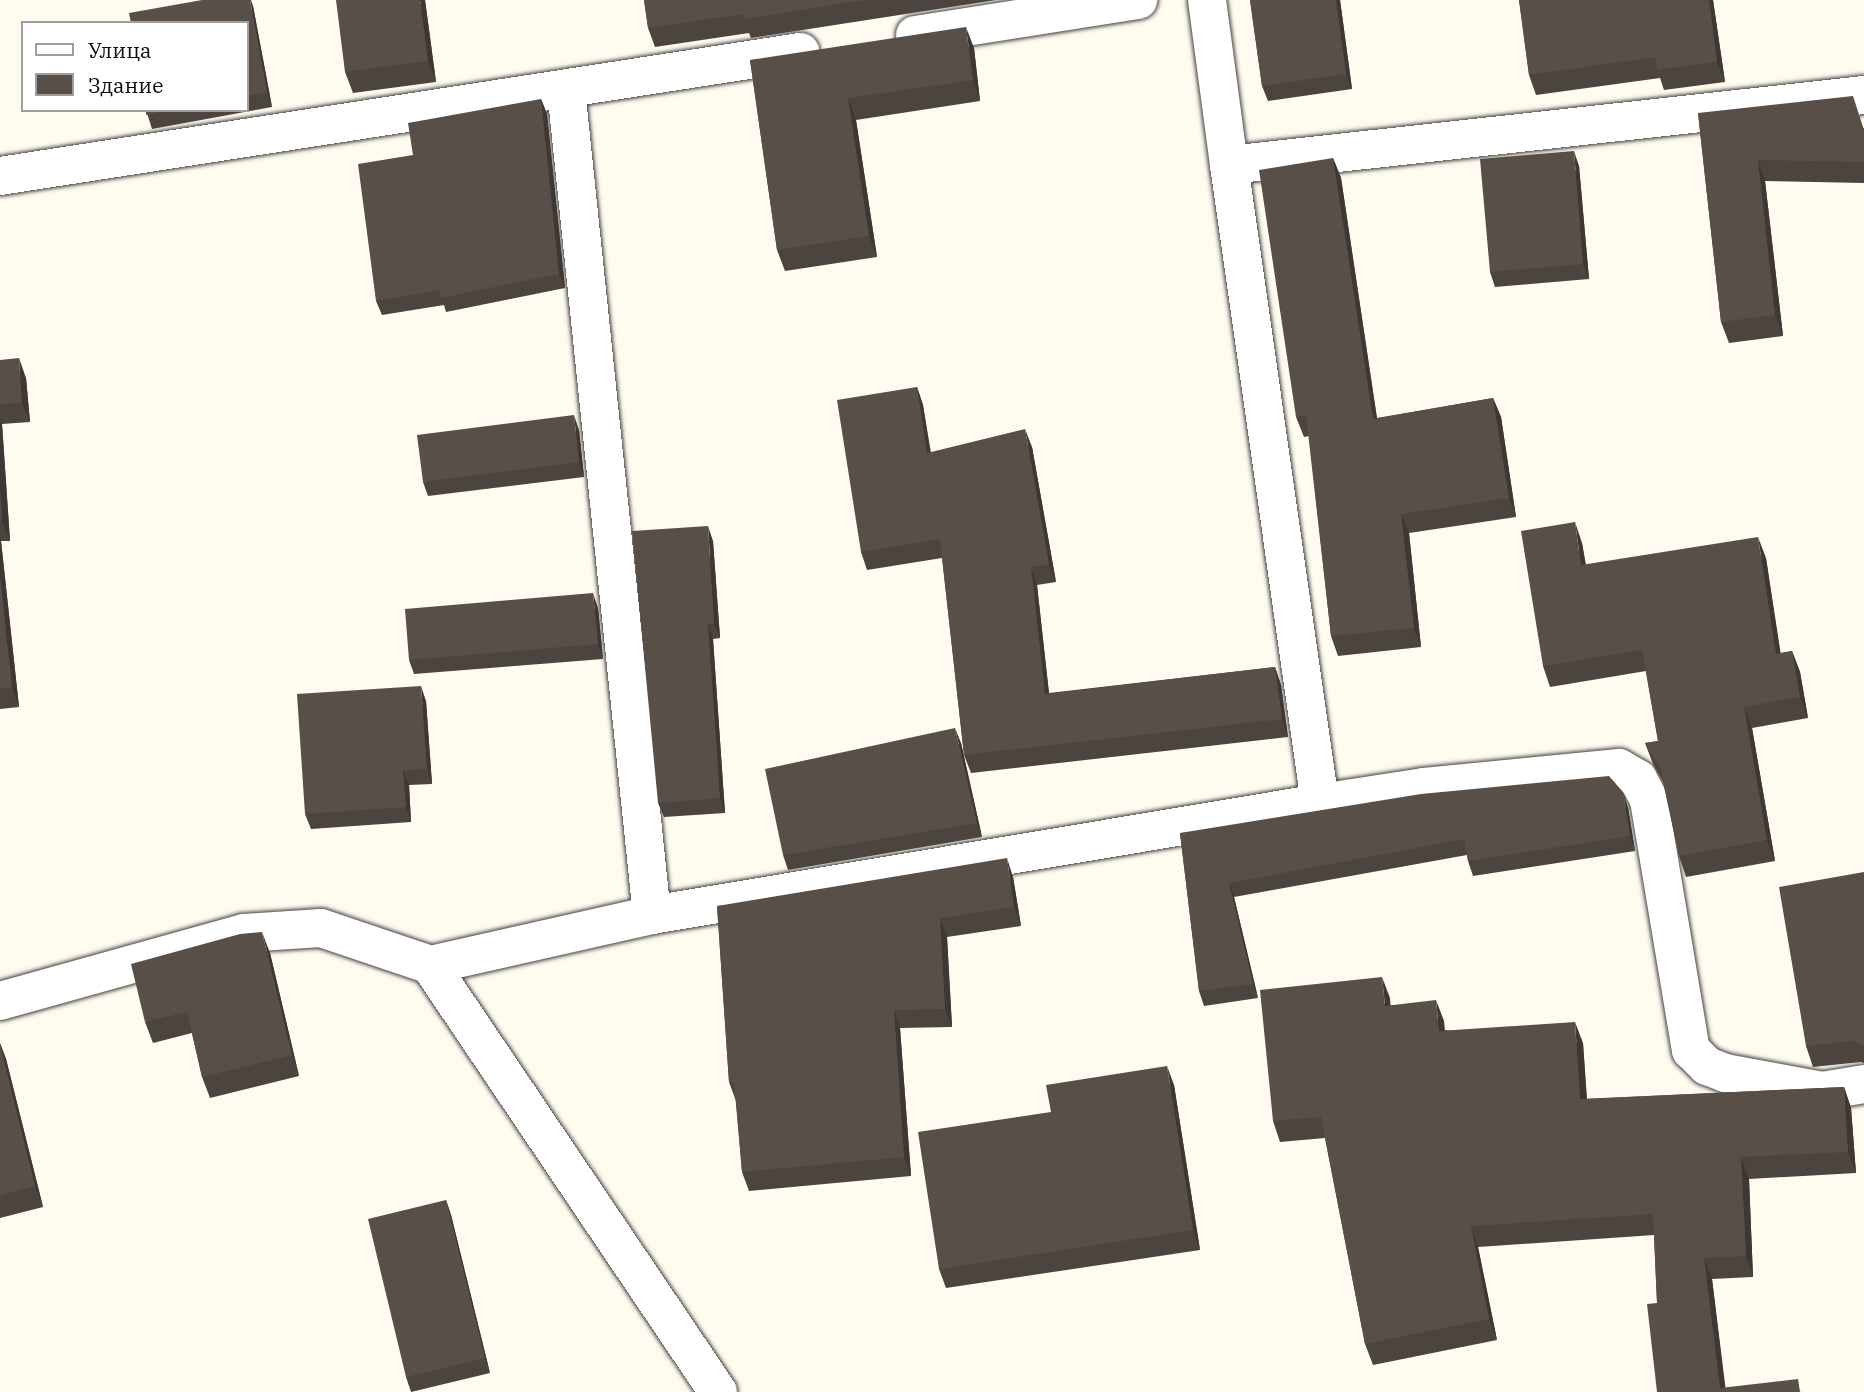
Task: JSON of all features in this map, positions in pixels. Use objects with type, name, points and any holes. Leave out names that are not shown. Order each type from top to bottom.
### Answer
[{"type":"street","points":[[879,40],[1138,0]]},
{"type":"street","points":[[1207,0],[1228,165],[1320,803]]},
{"type":"street","points":[[0,176],[838,46]]},
{"type":"street","points":[[566,89],[652,915]]},
{"type":"street","points":[[1228,165],[1864,95]]},
{"type":"street","points":[[0,1001],[244,933],[321,928],[430,965],[652,915],[1320,803],[1424,786],[1619,768],[1638,779],[1648,800],[1691,1050],[1707,1066],[1725,1073],[1822,1091],[1864,1084]]},
{"type":"street","points":[[430,965],[718,1392]]},
{"type":"building","points":[[202,0],[250,0],[267,92],[248,96],[248,21],[131,21],[129,13]]},
{"type":"building","points":[[336,0],[420,0],[428,61],[345,72]]},
{"type":"building","points":[[644,0],[865,0],[744,19],[743,14],[648,28]]},
{"type":"building","points":[[1250,0],[1336,0],[1346,74],[1262,86]]},
{"type":"building","points":[[1519,0],[1709,0],[1717,62],[1657,70],[1655,57],[1529,75]]},
{"type":"building","points":[[966,27],[973,80],[848,98],[869,236],[777,250],[750,60]]},
{"type":"building","points":[[1853,96],[1864,130],[1864,162],[1758,160],[1775,315],[1721,322],[1698,113]]},
{"type":"building","points":[[541,99],[559,274],[441,298],[440,290],[376,301],[358,164],[413,155],[408,123]]},
{"type":"building","points":[[1574,151],[1583,264],[1490,272],[1480,159]]},
{"type":"building","points":[[1333,158],[1373,419],[1493,398],[1509,498],[1401,514],[1414,628],[1331,636],[1306,415],[1296,417],[1259,170]]},
{"type":"building","points":[[19,358],[22,403],[0,404],[0,360]]},
{"type":"building","points":[[917,387],[927,453],[1025,429],[1049,564],[1031,567],[1045,694],[1275,667],[1282,719],[964,755],[940,539],[861,552],[837,400]]},
{"type":"building","points":[[574,415],[579,462],[423,482],[417,435]]},
{"type":"building","points":[[0,487],[2,521],[0,521]]},
{"type":"building","points":[[1575,522],[1581,565],[1758,537],[1776,654],[1792,651],[1800,697],[1744,707],[1767,840],[1679,856],[1661,769],[1645,743],[1658,741],[1642,650],[1543,666],[1521,531]]},
{"type":"building","points":[[708,526],[714,624],[708,624],[720,798],[658,803],[632,531]]},
{"type":"building","points":[[0,576],[12,687],[0,688]]},
{"type":"building","points":[[593,593],[598,644],[409,660],[405,609]]},
{"type":"building","points":[[421,686],[427,769],[403,770],[406,807],[305,814],[297,694]]},
{"type":"building","points":[[955,728],[977,823],[783,855],[765,769]]},
{"type":"building","points":[[1609,776],[1623,792],[1630,836],[1468,861],[1464,839],[1229,883],[1253,984],[1199,991],[1180,833],[1421,794]]},
{"type":"building","points":[[1007,858],[1014,907],[940,918],[945,1009],[894,1010],[904,1157],[742,1172],[734,1082],[729,1082],[717,906]]},
{"type":"building","points":[[1864,872],[1864,1045],[1853,1041],[1806,1046],[1779,887]]},
{"type":"building","points":[[262,932],[292,1055],[202,1077],[187,1012],[145,1022],[131,964],[240,934]]},
{"type":"building","points":[[1382,977],[1385,1006],[1436,1000],[1439,1031],[1575,1022],[1580,1099],[1844,1087],[1848,1152],[1741,1157],[1746,1256],[1704,1258],[1720,1388],[1798,1379],[1800,1392],[1657,1392],[1647,1304],[1657,1303],[1653,1214],[1471,1226],[1489,1319],[1365,1344],[1321,1117],[1273,1121],[1260,990]]},
{"type":"building","points":[[0,1045],[35,1186],[0,1195]]},
{"type":"building","points":[[1167,1066],[1193,1230],[939,1269],[918,1132],[1051,1112],[1046,1085]]},
{"type":"building","points":[[446,1200],[485,1358],[406,1377],[368,1219]]}]
